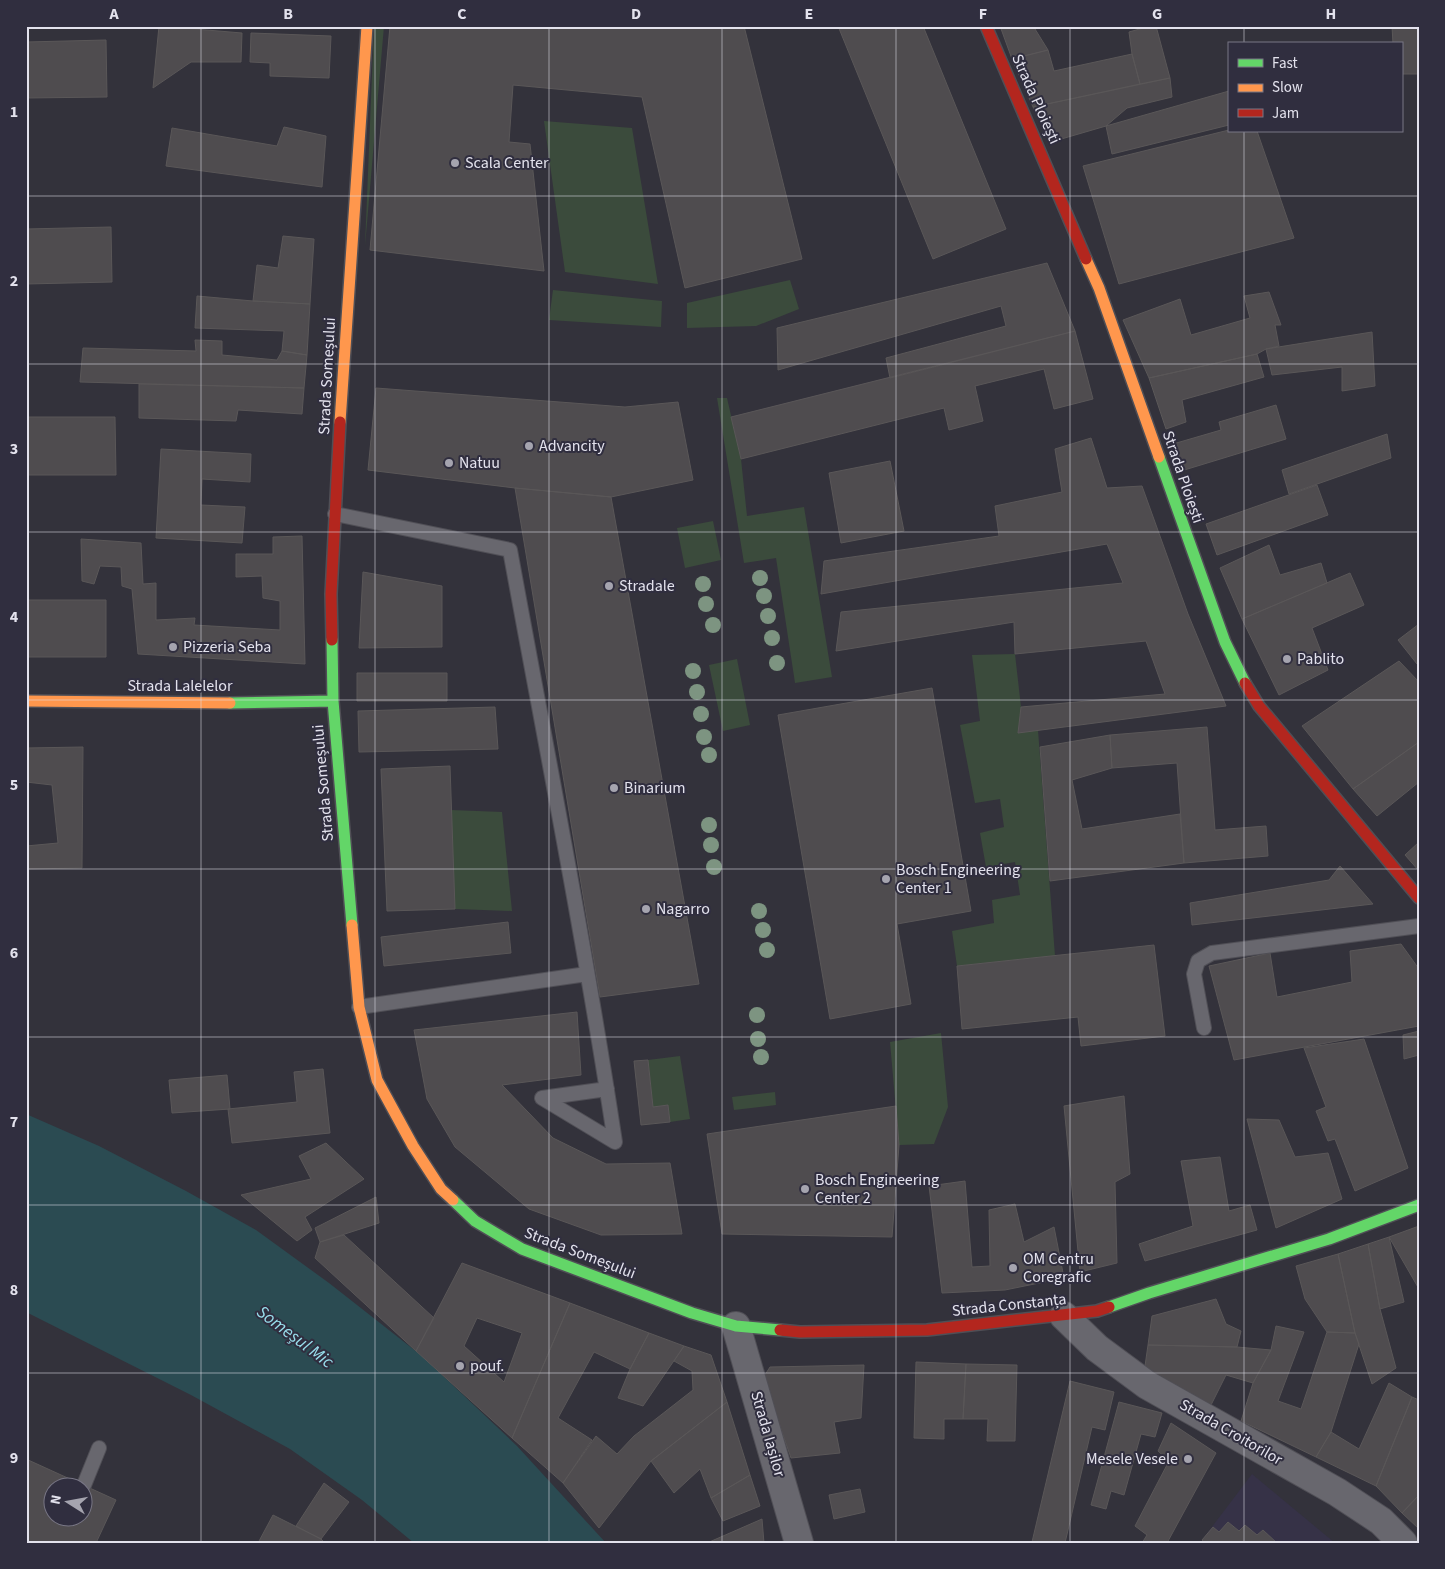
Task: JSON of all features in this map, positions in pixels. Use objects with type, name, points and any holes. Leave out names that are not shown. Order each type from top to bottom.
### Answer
[{"type":"street","name":"Strada Someșului","points":[[367,26],[347,314],[331,594],[333,701],[359,1007],[377,1080],[413,1146],[441,1189],[475,1221],[522,1249],[692,1313],[736,1326]]},
{"type":"street","name":"Strada Ploiești","points":[[986,26],[1100,288],[1225,642],[1240,676],[1259,706],[1419,898]]},
{"type":"street","name":"Strada Lalelelor","points":[[26,702],[260,703],[333,701]]},
{"type":"street","name":"Strada Constanța","points":[[736,1326],[800,1332],[927,1330],[1081,1314],[1106,1308],[1329,1238],[1419,1205]]},
{"type":"street","name":"Strada Croitorilor","points":[[1064,1316],[1097,1348],[1147,1385],[1337,1492],[1381,1522],[1403,1543]]},
{"type":"street","name":"Strada Iașilor","points":[[736,1326],[799,1543]]},
{"type":"lane","points":[[336,514],[510,550],[587,974],[607,1089],[615,1142],[542,1098],[607,1089]]},
{"type":"lane","points":[[1204,1028],[1194,974],[1198,961],[1212,953],[1419,926]]},
{"type":"lane","points":[[359,1007],[587,974]]},
{"type":"lane","points":[[88,1476],[99,1448]]},
{"type":"shaded area","points":[[1252,1474],[1335,1543],[1205,1543],[1202,1540]]},
{"type":"green space","points":[[374,26],[384,26],[365,246]]},
{"type":"green space","points":[[544,121],[632,128],[658,284],[565,272]]},
{"type":"green space","points":[[790,280],[799,309],[756,326],[687,328],[687,303]]},
{"type":"green space","points":[[553,290],[662,301],[661,327],[549,320]]},
{"type":"green space","points":[[717,398],[727,398],[741,459],[747,516],[804,507],[832,677],[795,683],[776,558],[744,563]]},
{"type":"green space","points":[[713,521],[721,560],[685,568],[677,528]]},
{"type":"green space","points":[[1015,654],[1021,707],[1018,733],[1038,730],[1055,956],[957,966],[952,931],[994,923],[992,900],[1020,895],[1015,862],[986,867],[980,833],[1004,827],[1000,799],[975,803],[960,725],[980,721],[972,655]]},
{"type":"green space","points":[[737,659],[750,725],[723,731],[709,665]]},
{"type":"green space","points":[[451,810],[502,812],[512,911],[455,909]]},
{"type":"green space","points":[[941,1033],[948,1107],[934,1144],[899,1145],[890,1042]]},
{"type":"green space","points":[[680,1056],[690,1119],[670,1122],[668,1105],[653,1107],[648,1060]]},
{"type":"green space","points":[[775,1092],[776,1105],[734,1110],[732,1097]]},
{"type":"water","name":"Someșul Mic","points":[[26,1114],[99,1146],[256,1230],[329,1283],[422,1356],[517,1446],[606,1543],[414,1543],[362,1500],[290,1449],[191,1395],[26,1312]]},
{"type":"building","points":[[159,26],[242,33],[241,62],[191,62],[153,88]]},
{"type":"building","name":"Scala Center","points":[[390,26],[744,26],[802,259],[685,288],[642,97],[513,85],[509,142],[530,144],[544,271],[370,250]]},
{"type":"building","points":[[838,26],[923,26],[1006,229],[933,259]]},
{"type":"building","points":[[1000,26],[1045,26],[1035,29],[1048,50],[1012,59]]},
{"type":"building","points":[[1156,26],[1170,78],[1140,84],[1132,54],[1129,32]]},
{"type":"building","points":[[1365,26],[1365,27],[1302,27]]},
{"type":"building","points":[[1392,26],[1419,26],[1419,74],[1402,74],[1402,42],[1393,42]]},
{"type":"building","points":[[251,33],[331,36],[329,78],[270,76],[270,63],[250,62]]},
{"type":"building","points":[[106,40],[107,97],[26,98],[26,42]]},
{"type":"building","points":[[1048,50],[1054,71],[1132,54],[1140,84],[1033,107],[1012,59]]},
{"type":"building","points":[[1170,78],[1172,97],[1127,108],[1106,126],[1051,142],[1033,107]]},
{"type":"building","points":[[1228,91],[1228,125],[1112,154],[1106,126]]},
{"type":"building","points":[[284,127],[326,136],[322,187],[166,166],[172,128],[277,146]]},
{"type":"building","points":[[1228,130],[1228,132],[1257,132],[1294,238],[1119,284],[1083,166]]},
{"type":"building","points":[[111,227],[112,282],[26,284],[26,229]]},
{"type":"building","points":[[283,236],[314,239],[310,304],[253,301],[257,265],[278,268]]},
{"type":"building","points":[[1047,263],[1075,331],[890,378],[886,358],[1006,326],[1001,306],[778,370],[777,328]]},
{"type":"building","points":[[1269,292],[1281,325],[1275,325],[1279,346],[1266,349],[1257,354],[1149,378],[1123,320],[1180,299],[1191,335],[1250,318],[1244,296]]},
{"type":"building","points":[[197,296],[310,304],[307,355],[282,351],[284,331],[195,328]]},
{"type":"building","points":[[1075,331],[1093,399],[1054,409],[1044,369],[975,386],[983,421],[949,430],[944,408],[741,459],[731,417]]},
{"type":"building","points":[[1372,332],[1375,386],[1342,391],[1342,367],[1272,375],[1266,349]]},
{"type":"building","points":[[195,340],[222,341],[222,355],[277,360],[282,351],[307,355],[304,388],[80,382],[83,348],[196,351]]},
{"type":"building","points":[[1257,354],[1264,377],[1182,400],[1186,422],[1166,429],[1149,378]]},
{"type":"building","points":[[139,384],[304,388],[302,414],[238,410],[236,421],[139,418]]},
{"type":"building","name":"Advancity","points":[[376,388],[625,407],[678,402],[693,480],[611,497],[515,488],[368,470]]},
{"type":"building","points":[[1276,405],[1286,439],[1181,471],[1173,444],[1221,430],[1219,422]]},
{"type":"building","points":[[26,417],[115,417],[116,475],[26,475]]},
{"type":"building","points":[[1387,434],[1391,458],[1289,494],[1282,470]]},
{"type":"building","points":[[1091,438],[1107,488],[1142,486],[1188,614],[1226,706],[1018,733],[1021,707],[1165,694],[1146,641],[1015,654],[1014,622],[836,651],[841,612],[1123,583],[1107,544],[821,594],[824,561],[999,536],[995,506],[1062,492],[1055,449]]},
{"type":"building","points":[[161,449],[251,454],[250,482],[202,479],[201,505],[245,507],[242,543],[156,538]]},
{"type":"building","points":[[890,461],[904,531],[841,543],[829,473]]},
{"type":"building","points":[[1317,485],[1328,515],[1217,555],[1206,524]]},
{"type":"building","name":"Binarium","points":[[515,488],[611,497],[699,984],[600,997]]},
{"type":"building","points":[[302,536],[305,664],[138,654],[132,589],[122,586],[121,567],[100,566],[94,584],[82,581],[81,539],[141,543],[143,584],[156,583],[156,620],[195,618],[194,625],[280,630],[280,601],[263,598],[262,576],[236,577],[236,554],[273,554],[273,537]]},
{"type":"building","points":[[1269,545],[1280,575],[1321,563],[1327,583],[1242,619],[1220,568]]},
{"type":"building","points":[[363,572],[442,586],[442,647],[359,648]]},
{"type":"building","points":[[1350,573],[1364,605],[1312,628],[1328,670],[1279,695],[1242,619]]},
{"type":"building","points":[[26,600],[106,600],[106,657],[26,657]]},
{"type":"building","points":[[1419,624],[1419,663],[1417,664],[1398,640]]},
{"type":"building","points":[[1399,661],[1419,682],[1419,742],[1353,789],[1302,726]]},
{"type":"building","points":[[357,673],[447,673],[447,701],[357,701]]},
{"type":"building","name":"Bosch Engineering Center 1","points":[[932,688],[971,911],[897,924],[911,1004],[830,1019],[778,715]]},
{"type":"building","points":[[495,707],[498,749],[359,752],[358,711]]},
{"type":"building","points":[[1207,727],[1215,830],[1266,826],[1268,856],[1184,863],[1177,763],[1112,768],[1110,735]]},
{"type":"building","points":[[1110,735],[1112,768],[1072,780],[1082,829],[1180,814],[1184,863],[1050,881],[1040,747]]},
{"type":"building","points":[[1419,742],[1419,782],[1377,816],[1353,789]]},
{"type":"building","points":[[83,747],[82,868],[26,869],[26,846],[58,843],[52,785],[26,782],[26,748]]},
{"type":"building","points":[[450,766],[455,909],[387,911],[381,769]]},
{"type":"building","points":[[1419,842],[1419,871],[1405,855]]},
{"type":"building","points":[[1340,866],[1373,904],[1192,925],[1190,903],[1329,880]]},
{"type":"building","points":[[508,922],[511,953],[384,966],[381,937]]},
{"type":"building","points":[[1401,944],[1419,969],[1419,1026],[1234,1060],[1209,966],[1270,953],[1277,997],[1352,982],[1350,951]]},
{"type":"building","points":[[1154,945],[1165,1036],[1081,1046],[1078,1017],[962,1029],[957,966]]},
{"type":"building","points":[[577,1012],[581,1075],[502,1085],[553,1138],[606,1164],[670,1163],[682,1234],[601,1235],[529,1209],[455,1147],[427,1099],[414,1030]]},
{"type":"building","points":[[1419,1031],[1419,1055],[1404,1059],[1403,1035]]},
{"type":"building","points":[[1364,1039],[1408,1168],[1355,1191],[1335,1139],[1328,1141],[1316,1111],[1326,1107],[1304,1048]]},
{"type":"building","points":[[648,1060],[653,1107],[668,1105],[670,1122],[641,1125],[634,1061]]},
{"type":"building","points":[[323,1069],[330,1133],[232,1143],[228,1109],[297,1102],[294,1072]]},
{"type":"building","points":[[227,1075],[230,1109],[172,1113],[169,1080]]},
{"type":"building","points":[[1124,1096],[1130,1174],[1115,1182],[1117,1263],[1080,1272],[1064,1106]]},
{"type":"building","name":"Bosch Engineering Center 2","points":[[896,1106],[899,1145],[892,1237],[722,1234],[707,1134]]},
{"type":"building","points":[[1247,1119],[1279,1120],[1295,1157],[1328,1153],[1342,1199],[1276,1228]]},
{"type":"building","points":[[326,1143],[364,1179],[305,1217],[312,1230],[297,1241],[241,1195],[311,1179],[299,1156]]},
{"type":"building","points":[[1220,1157],[1229,1211],[1250,1205],[1257,1230],[1145,1261],[1139,1244],[1193,1226],[1181,1161]]},
{"type":"building","points":[[965,1181],[972,1267],[990,1266],[989,1210],[1015,1204],[1024,1242],[1054,1227],[1064,1278],[1005,1290],[942,1293],[929,1186]]},
{"type":"building","points":[[376,1197],[379,1223],[320,1242],[315,1228]]},
{"type":"building","points":[[1419,1226],[1419,1289],[1389,1237]]},
{"type":"building","points":[[344,1235],[434,1318],[416,1351],[315,1258],[320,1242]]},
{"type":"building","points":[[1389,1237],[1404,1302],[1380,1309],[1368,1244]]},
{"type":"building","points":[[1368,1244],[1380,1309],[1396,1368],[1372,1384],[1355,1333],[1338,1254]]},
{"type":"building","points":[[1338,1254],[1355,1333],[1327,1332],[1305,1299],[1296,1266]]},
{"type":"building","name":"pouf.","points":[[462,1263],[570,1303],[512,1438],[416,1351]],"holes":[[[477,1318],[522,1333],[504,1382],[464,1346]]]},
{"type":"building","points":[[1216,1299],[1226,1324],[1241,1331],[1237,1347],[1148,1345],[1152,1316]]},
{"type":"building","points":[[570,1303],[649,1333],[630,1369],[594,1352],[558,1418],[592,1440],[563,1483],[512,1438]]},
{"type":"building","points":[[1276,1326],[1304,1332],[1278,1401],[1301,1409],[1327,1332],[1355,1333],[1359,1344],[1331,1432],[1316,1457],[1241,1421],[1253,1383],[1271,1350]]},
{"type":"building","points":[[649,1333],[684,1346],[643,1406],[618,1398],[630,1369]]},
{"type":"building","points":[[1148,1345],[1237,1347],[1271,1350],[1253,1383],[1226,1375],[1211,1405],[1144,1373]]},
{"type":"building","points":[[684,1346],[711,1355],[727,1402],[651,1461],[599,1528],[563,1483],[596,1436],[617,1454],[634,1436],[693,1390],[692,1371],[674,1361]]},
{"type":"building","points":[[916,1362],[966,1364],[963,1419],[944,1419],[944,1439],[914,1438]]},
{"type":"building","points":[[966,1364],[1017,1365],[1015,1441],[987,1441],[988,1419],[963,1419]]},
{"type":"building","points":[[864,1365],[861,1418],[834,1422],[840,1453],[791,1458],[763,1378],[770,1367]]},
{"type":"building","points":[[1070,1381],[1114,1392],[1105,1430],[1092,1427],[1065,1543],[1035,1543],[1032,1542]]},
{"type":"building","points":[[1389,1383],[1412,1397],[1376,1486],[1316,1457],[1331,1432],[1359,1449]]},
{"type":"building","points":[[1412,1397],[1419,1400],[1419,1495],[1402,1513],[1376,1486]]},
{"type":"building","points":[[727,1402],[750,1475],[711,1498],[700,1469],[674,1493],[651,1461]]},
{"type":"building","points":[[1119,1402],[1162,1413],[1155,1437],[1141,1434],[1124,1495],[1111,1491],[1106,1509],[1091,1505]]},
{"type":"building","points":[[1171,1423],[1216,1453],[1167,1543],[1142,1543],[1147,1535],[1135,1526],[1169,1461],[1158,1451]]},
{"type":"building","points":[[26,1459],[63,1476],[42,1476],[42,1526],[92,1526],[92,1489],[116,1500],[96,1543],[26,1543]]},
{"type":"building","points":[[750,1475],[760,1506],[723,1521],[711,1498]]},
{"type":"building","points":[[324,1483],[349,1502],[321,1539],[296,1526]]},
{"type":"building","points":[[860,1489],[865,1512],[834,1519],[829,1495]]},
{"type":"building","points":[[1419,1495],[1419,1529],[1402,1513]]},
{"type":"building","points":[[273,1515],[321,1539],[325,1543],[258,1543]]},
{"type":"building","points":[[762,1519],[764,1543],[707,1543]]},
{"type":"building","points":[[1228,1522],[1239,1531],[1245,1525],[1257,1535],[1263,1530],[1277,1543],[1205,1543],[1202,1540],[1213,1527],[1219,1532]]},
{"type":"traffic: fast","points":[[1159,457],[1225,642],[1245,683]]},
{"type":"traffic: fast","points":[[332,640],[333,701],[352,925]]},
{"type":"traffic: fast","points":[[230,703],[333,701]]},
{"type":"traffic: fast","points":[[453,1200],[475,1221],[522,1249],[692,1313],[736,1326],[780,1330]]},
{"type":"traffic: fast","points":[[1109,1307],[1149,1293],[1329,1239],[1419,1205]]},
{"type":"traffic: slow","points":[[340,422],[367,26]]},
{"type":"traffic: slow","points":[[1086,259],[1099,288],[1159,457]]},
{"type":"traffic: slow","points":[[26,701],[230,703]]},
{"type":"traffic: slow","points":[[352,925],[359,1007],[377,1080],[413,1146],[441,1189],[453,1200]]},
{"type":"traffic: jam","points":[[986,26],[1086,259]]},
{"type":"traffic: jam","points":[[332,640],[331,594],[340,422]]},
{"type":"traffic: jam","points":[[1245,683],[1259,706],[1419,898]]},
{"type":"traffic: jam","points":[[780,1330],[800,1332],[927,1330],[1097,1311],[1109,1307]]},
{"type":"place","name":"Scala Center","points":[[455,163]]},
{"type":"place","name":"Advancity","points":[[529,446]]},
{"type":"place","name":"Natuu","points":[[449,463]]},
{"type":"place","name":"Stradale","points":[[609,586]]},
{"type":"place","name":"Pizzeria Seba","points":[[173,647]]},
{"type":"place","name":"Pablito","points":[[1287,659]]},
{"type":"place","name":"Binarium","points":[[614,788]]},
{"type":"place","name":"Bosch Engineering Center 1","points":[[886,879]]},
{"type":"place","name":"Nagarro","points":[[646,909]]},
{"type":"place","name":"Bosch Engineering Center 2","points":[[805,1189]]},
{"type":"place","name":"OM Centru Coregrafic","points":[[1013,1268]]},
{"type":"place","name":"pouf.","points":[[460,1366]]},
{"type":"place","name":"Mesele Vesele","points":[[1188,1459]]}]
